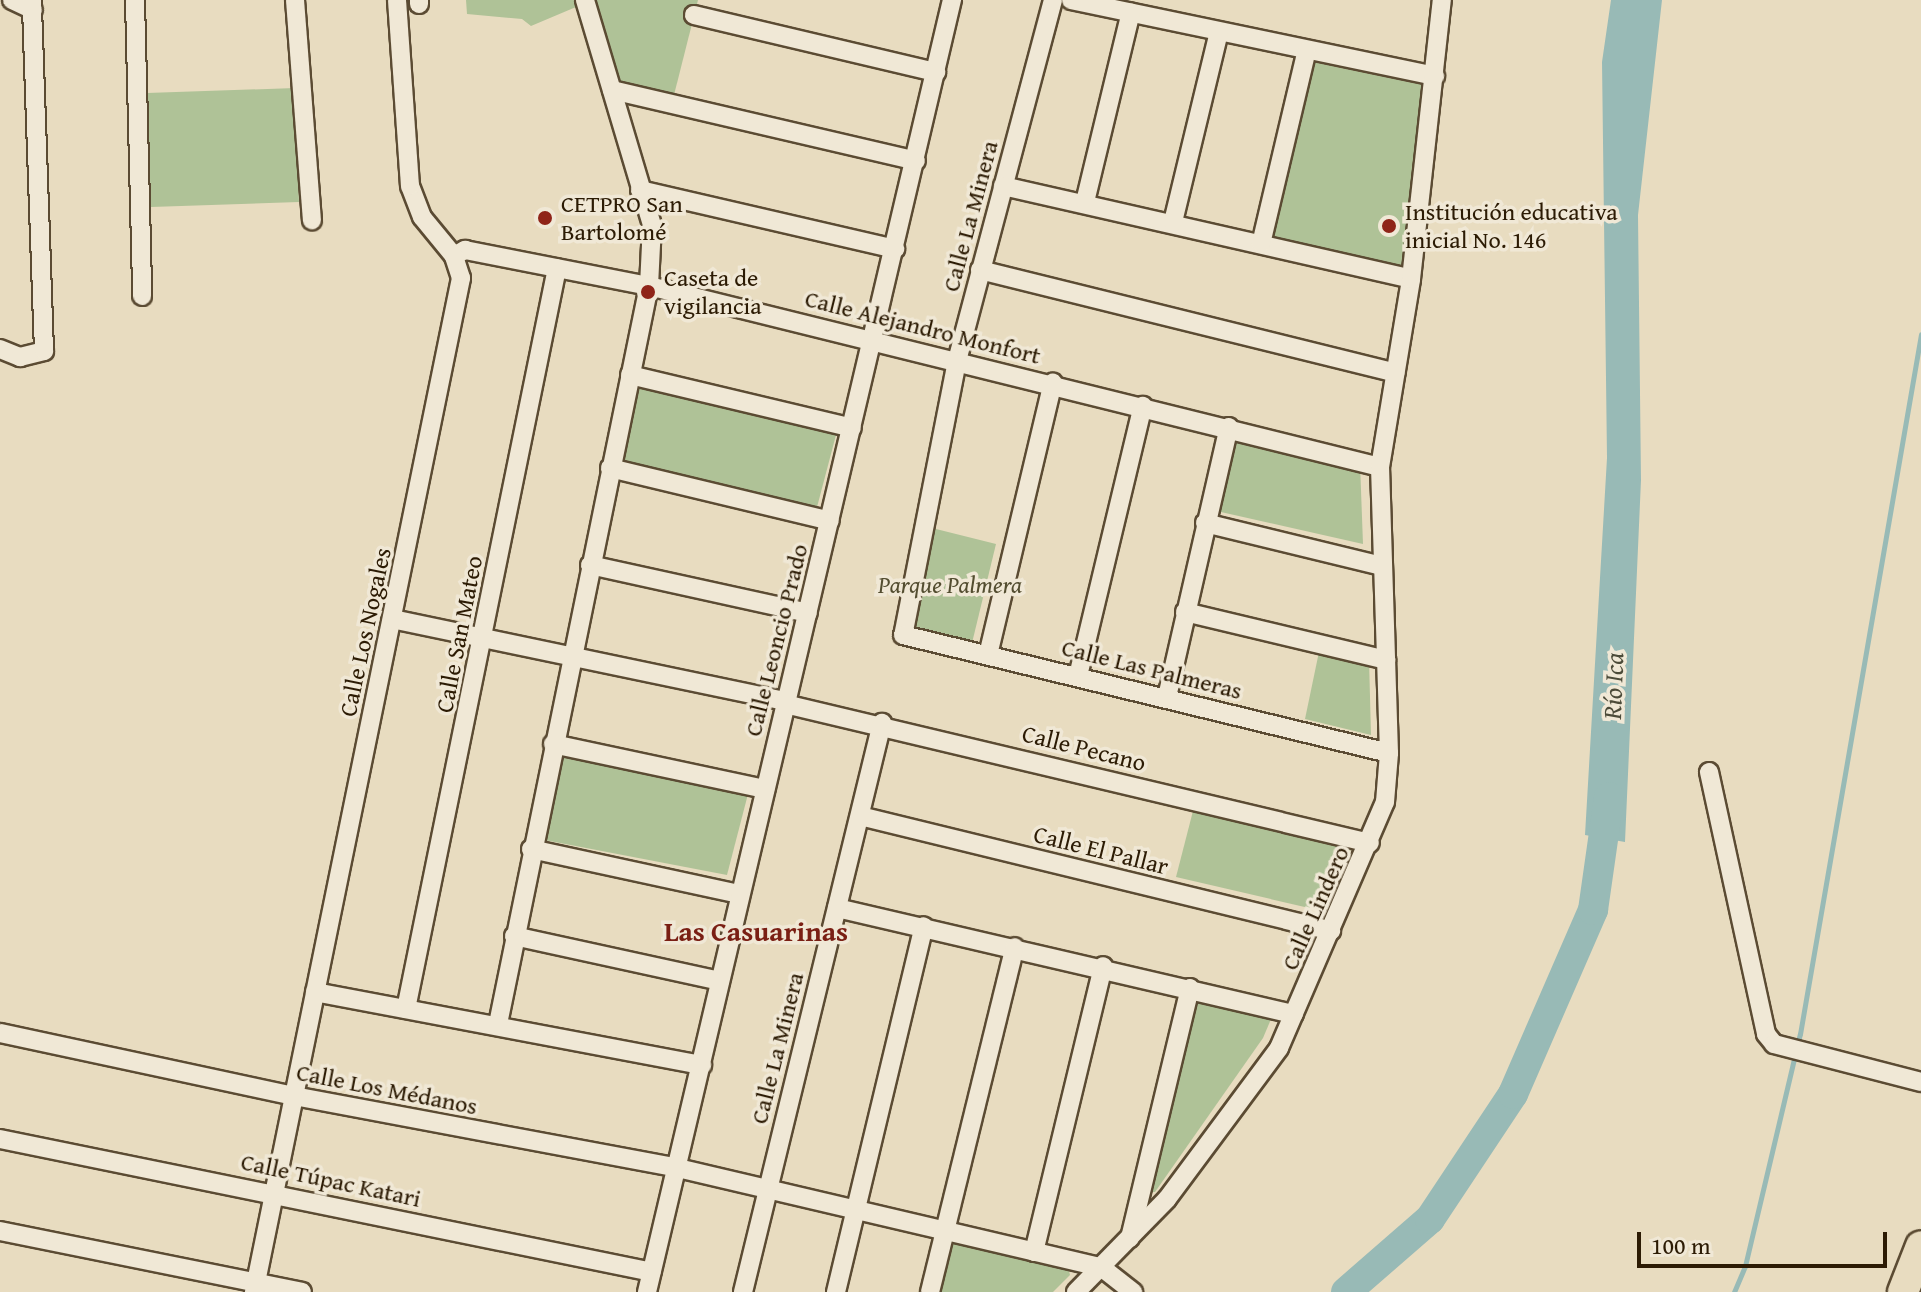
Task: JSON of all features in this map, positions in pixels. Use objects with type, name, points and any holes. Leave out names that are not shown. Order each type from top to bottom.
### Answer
[{"type":"highway","points":[[1903,1292],[1921,1246]]},
{"type":"street","points":[[0,349],[20,357],[44,351],[32,5],[12,0]]},
{"type":"street","points":[[135,0],[142,296]]},
{"type":"street","points":[[295,0],[312,220]]},
{"type":"street","points":[[397,0],[410,186],[422,217],[454,256]]},
{"type":"street","points":[[498,1024],[531,849],[649,286],[652,225],[585,0]]},
{"type":"street","name":"Calle Leoncio Prado","points":[[647,1292],[952,0]]},
{"type":"street","name":"Calle La Minera","points":[[903,635],[957,361],[1053,0]]},
{"type":"street","points":[[1071,0],[1435,76]]},
{"type":"street","name":"Calle Lindero","points":[[1076,1292],[1167,1199],[1279,1048],[1370,843],[1386,797],[1389,753],[1380,467],[1411,279],[1442,0]]},
{"type":"street","points":[[1085,202],[1131,12]]},
{"type":"street","points":[[694,15],[936,72]]},
{"type":"street","points":[[1173,222],[1219,32]]},
{"type":"street","points":[[1261,244],[1307,50]]},
{"type":"street","points":[[612,90],[916,161]]},
{"type":"street","points":[[1003,186],[1173,222],[1411,279]]},
{"type":"street","points":[[640,190],[895,249]]},
{"type":"street","name":"Calle Alejandro Monfort","points":[[454,256],[465,250],[649,286],[1053,383],[1380,467]]},
{"type":"street","name":"Calle Los Nogales","points":[[255,1287],[461,278],[454,256]]},
{"type":"street","name":"Calle San Mateo","points":[[406,1009],[557,268]]},
{"type":"street","points":[[980,270],[1395,373]]},
{"type":"street","points":[[630,375],[852,428]]},
{"type":"street","points":[[988,655],[1053,383]]},
{"type":"street","points":[[1078,676],[1143,406]]},
{"type":"street","points":[[1167,697],[1229,427]]},
{"type":"street","points":[[610,468],[830,521]]},
{"type":"street","points":[[1205,523],[1381,566]]},
{"type":"street","points":[[590,565],[808,613]]},
{"type":"street","points":[[1185,612],[1386,660]]},
{"type":"street","name":"Calle Pecano","points":[[392,619],[882,723],[1370,843]]},
{"type":"street","name":"Calle Las Palmeras","points":[[903,635],[1389,753]]},
{"type":"street","name":"Calle La Minera","points":[[743,1292],[882,723]]},
{"type":"street","points":[[553,744],[765,789]]},
{"type":"street","points":[[1709,772],[1766,1034],[1774,1044],[1921,1082]]},
{"type":"street","name":"Calle El Pallar","points":[[860,816],[1331,931]]},
{"type":"street","points":[[531,849],[740,894]]},
{"type":"street","points":[[837,908],[1103,966],[1294,1014]]},
{"type":"street","points":[[836,1292],[924,926]]},
{"type":"street","points":[[514,936],[720,981]]},
{"type":"street","points":[[930,1292],[1015,947]]},
{"type":"street","points":[[1034,1252],[1103,966]]},
{"type":"street","points":[[1129,1240],[1190,988]]},
{"type":"street","points":[[315,992],[498,1024],[702,1065]]},
{"type":"street","name":"Calle Los Médanos","points":[[0,1033],[294,1096],[678,1168],[855,1212],[1101,1267]]},
{"type":"street","name":"Calle Túpac Katari","points":[[0,1139],[274,1192],[652,1272]]},
{"type":"street","points":[[0,1231],[255,1287],[302,1292]]},
{"type":"street","points":[[1101,1267],[1133,1292]]},
{"type":"green space","points":[[466,0],[574,0],[576,7],[531,26],[522,19],[467,14]]},
{"type":"green space","points":[[593,0],[698,0],[674,95],[618,82]]},
{"type":"green space","points":[[1313,62],[1424,85],[1402,268],[1271,237]]},
{"type":"green space","points":[[295,88],[299,202],[151,207],[147,93]]},
{"type":"green space","points":[[628,384],[836,435],[816,511],[613,462]]},
{"type":"green space","points":[[1231,434],[1360,463],[1363,544],[1212,510]]},
{"type":"green space","name":"Parque Palmera","points":[[928,527],[996,544],[972,643],[904,625]]},
{"type":"green space","points":[[1320,647],[1369,659],[1371,735],[1305,719]]},
{"type":"green space","points":[[553,749],[748,794],[727,875],[534,838]]},
{"type":"green space","points":[[1194,807],[1352,847],[1322,911],[1176,877]]},
{"type":"green space","points":[[1191,993],[1274,1012],[1263,1038],[1155,1192],[1149,1192]]},
{"type":"green space","points":[[944,1238],[1068,1267],[1070,1275],[1053,1292],[932,1292]]},
{"type":"water","name":"Río Ica","points":[[1611,0],[1662,0],[1638,215],[1641,480],[1625,842],[1585,835],[1607,458],[1602,62]]},
{"type":"waterway","points":[[1734,1292],[1745,1266],[1800,1034],[1921,334]]},
{"type":"waterway","name":"Río Ica","points":[[1346,1292],[1430,1219],[1513,1094],[1593,910],[1609,797]]},
{"type":"place","name":"CETPRO San Bartolomé","points":[[545,218]]},
{"type":"place","name":"Institución educativa inicial No. 146","points":[[1389,226]]},
{"type":"place","name":"Caseta de vigilancia","points":[[648,292]]},
{"type":"district","name":"Las Casuarinas","points":[[756,931]]}]
